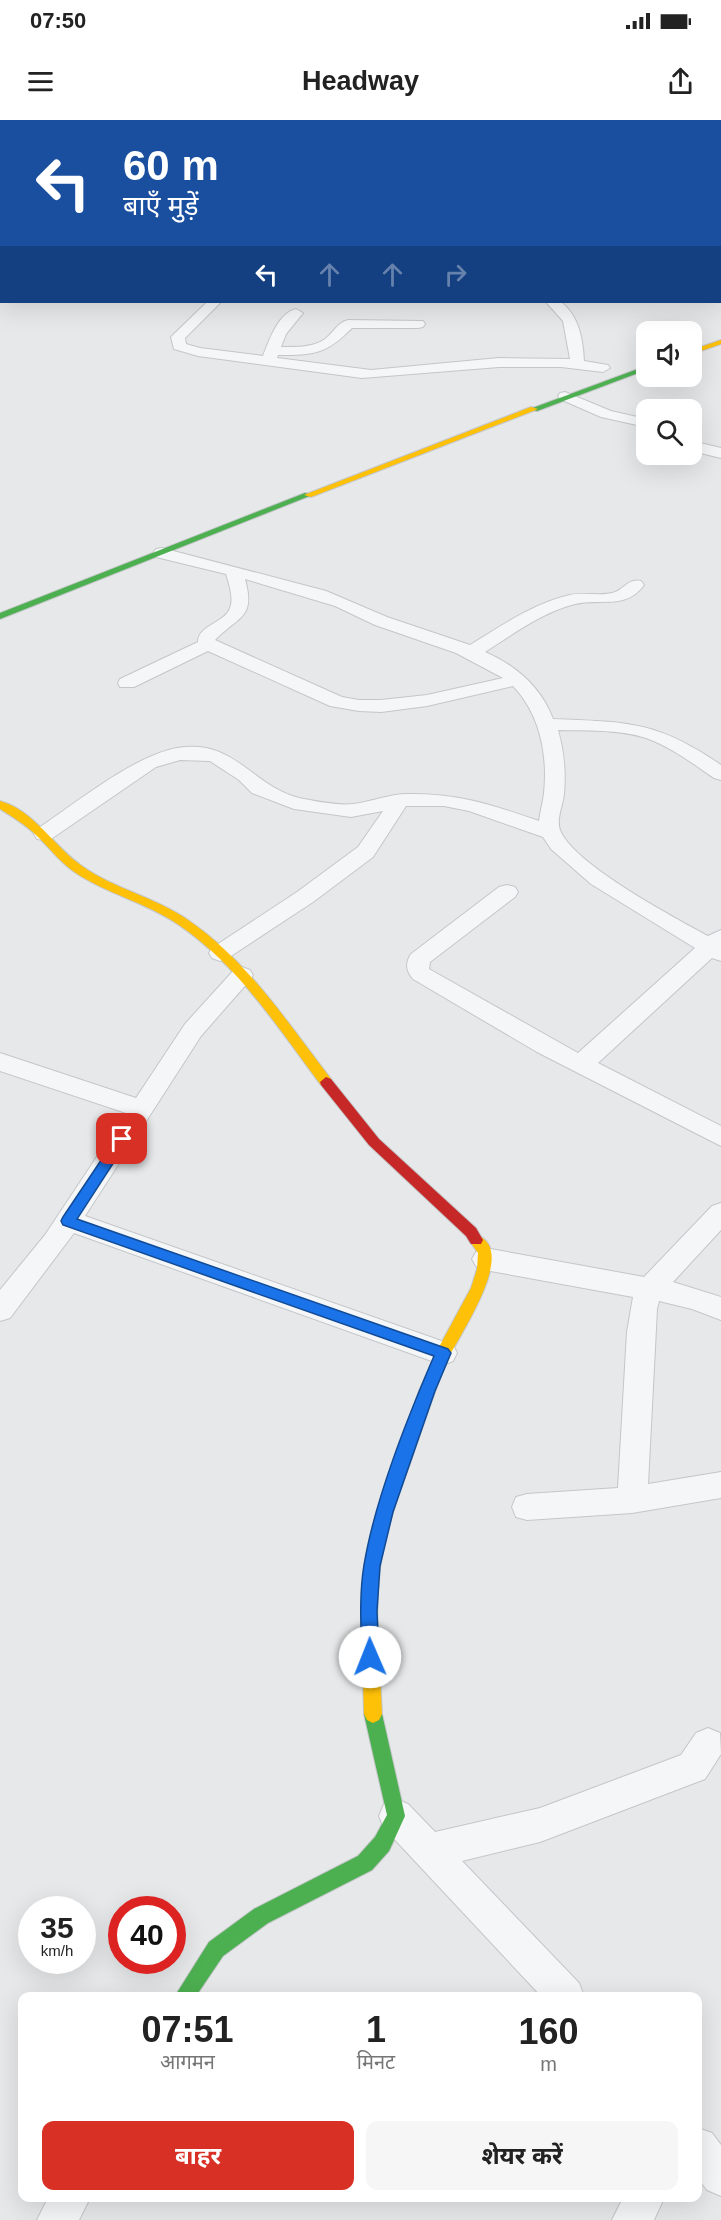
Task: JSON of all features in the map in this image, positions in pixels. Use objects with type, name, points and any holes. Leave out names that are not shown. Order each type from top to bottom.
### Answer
[{"type":"main road","points":[[702,336],[721,329]]},
{"type":"main road","points":[[702,349],[721,342]]},
{"type":"main road","points":[[0,616],[424,448],[562,390],[603,368],[636,357]]},
{"type":"main road","points":[[562,390],[636,371]]},
{"type":"main road","points":[[0,804],[19,814],[44,834],[65,859],[80,870],[184,922],[220,954],[242,975],[374,1142],[471,1232],[485,1252],[484,1269],[478,1289],[443,1353],[427,1391],[384,1512],[372,1566],[369,1611],[372,1704],[396,1816],[382,1844],[365,1863],[261,1916],[216,1949],[188,1992]]},
{"type":"street","points":[[213,303],[178,338],[179,346],[198,352],[270,356],[378,375],[510,362],[577,363],[603,368]]},
{"type":"street","points":[[555,303],[560,306],[575,335],[577,363]]},
{"type":"street","points":[[270,356],[279,333],[296,313]]},
{"type":"street","points":[[270,356],[328,344],[348,324],[418,324]]},
{"type":"street","points":[[562,390],[606,414],[636,421]]},
{"type":"street","points":[[702,448],[721,453]]},
{"type":"street","points":[[162,553],[340,602],[384,622],[471,651],[516,680],[526,688],[541,708],[555,762],[556,779],[549,821],[550,832]]},
{"type":"street","points":[[234,572],[241,597],[240,609],[232,619],[207,637],[208,644],[325,698],[352,706],[391,705],[431,699],[516,680]]},
{"type":"street","points":[[471,651],[532,616],[569,600],[624,597],[635,585]]},
{"type":"street","points":[[127,683],[208,644]]},
{"type":"street","points":[[546,724],[630,730],[654,735],[688,752],[721,774]]},
{"type":"street","points":[[44,834],[149,763],[178,754],[195,753],[216,756],[246,776],[260,789],[294,803],[351,811],[399,801],[432,800],[474,806],[550,832],[571,857],[596,876],[717,946],[581,1064]]},
{"type":"street","points":[[220,954],[305,897],[366,852],[378,837],[399,801]]},
{"type":"street","points":[[507,892],[420,959],[418,970],[427,978],[525,1035],[721,1137]]},
{"type":"street","points":[[0,1310],[68,1221],[193,1030],[242,975]]},
{"type":"street","points":[[0,1062],[142,1109]]},
{"type":"street","points":[[632,1500],[643,1309],[649,1290],[721,1213]]},
{"type":"street","points":[[68,1221],[443,1353]]},
{"type":"street","points":[[484,1259],[697,1299],[721,1309]]},
{"type":"street","points":[[527,1507],[632,1500],[721,1485]]},
{"type":"street","points":[[430,1851],[540,1825],[693,1767],[708,1745]]},
{"type":"street","points":[[396,1816],[562,1992]]},
{"type":"street","points":[[702,2152],[721,2176]]},
{"type":"street","points":[[57,2220],[68,2202]]},
{"type":"street","points":[[632,2220],[642,2202]]},
{"type":"traffic: fast","points":[[534,409],[636,372]]},
{"type":"traffic: fast","points":[[0,616],[308,495]]},
{"type":"traffic: fast","points":[[188,1992],[216,1949],[261,1916],[365,1863],[382,1844],[396,1816],[373,1714]]},
{"type":"traffic: slow","points":[[702,349],[721,342]]},
{"type":"traffic: slow","points":[[308,495],[534,409]]},
{"type":"traffic: slow","points":[[0,804],[30,824],[77,868],[89,876],[170,914],[204,938],[243,975],[326,1082]]},
{"type":"traffic: slow","points":[[373,1714],[369,1611],[372,1567],[385,1512],[427,1391],[443,1353],[478,1289],[484,1269],[485,1252],[476,1240]]},
{"type":"traffic: jam","points":[[326,1082],[374,1142],[471,1232],[476,1240]]},
{"type":"route","points":[[122,1139],[68,1221],[443,1353],[384,1512],[372,1566],[369,1611],[370,1657]]}]
